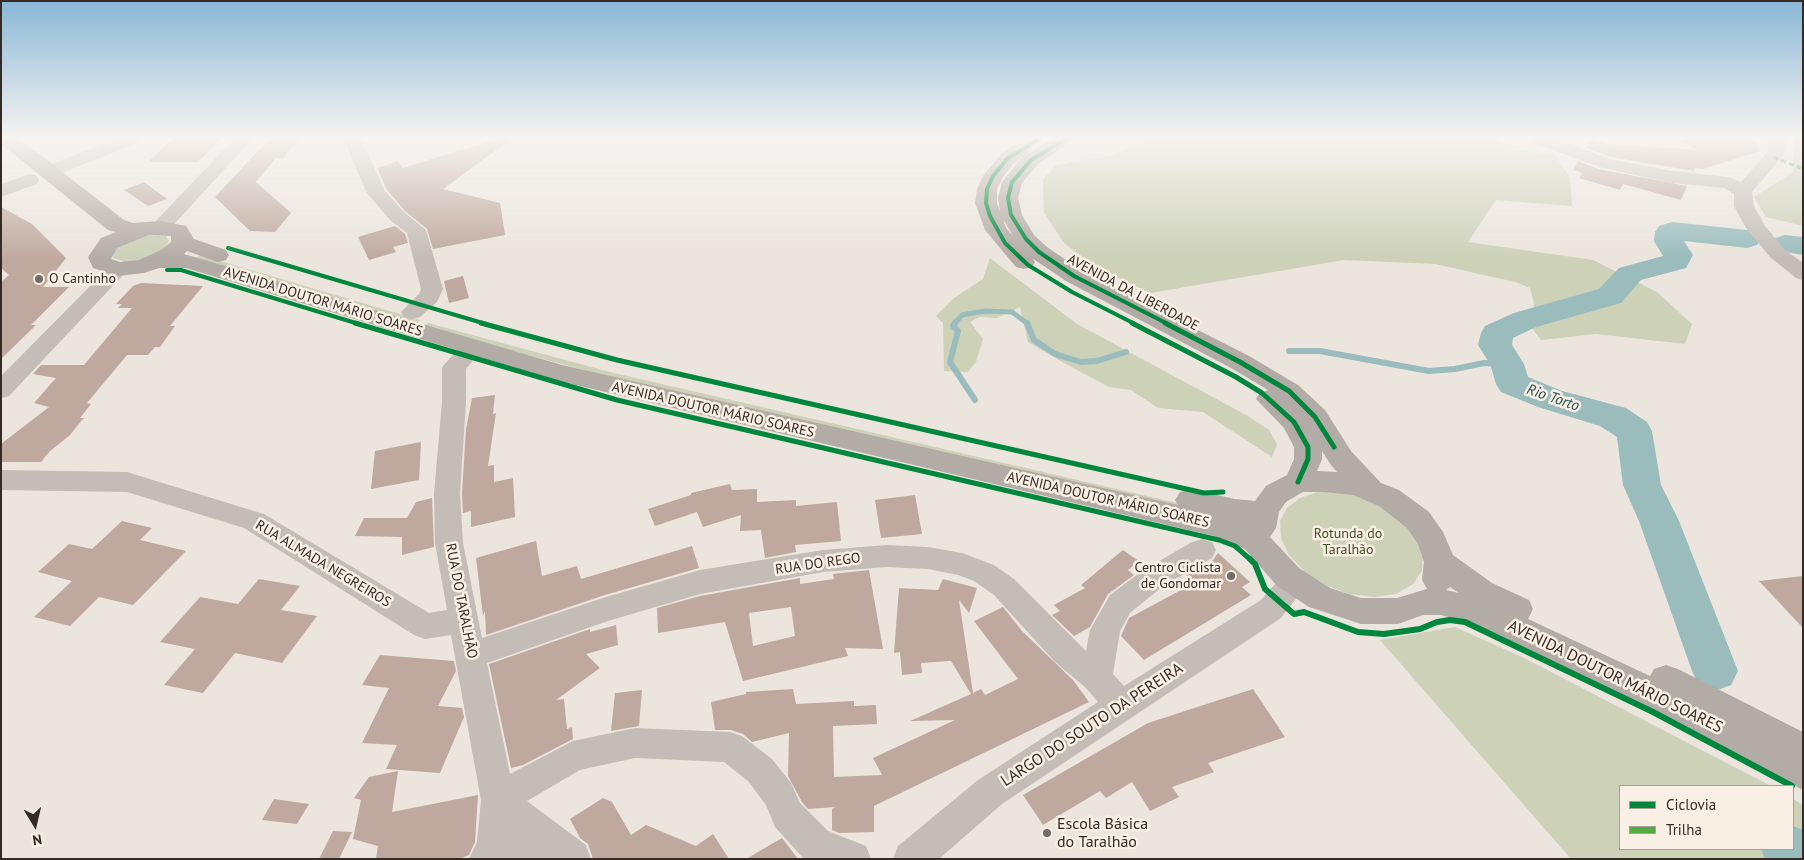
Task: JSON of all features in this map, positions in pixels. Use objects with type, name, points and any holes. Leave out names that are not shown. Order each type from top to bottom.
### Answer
[{"type":"main road","name":"AVENIDA DOUTOR MÁRIO SOARES","points":[[41,178],[103,237],[105,241],[102,251]]},
{"type":"main road","name":"AVENIDA DOUTOR MÁRIO SOARES","points":[[42,178],[116,225],[132,230],[163,231],[194,247],[603,367],[1235,510],[1255,512],[1265,510]]},
{"type":"main road","name":"AVENIDA DA LIBERDADE","points":[[992,178],[987,189],[986,203],[990,216],[1005,243],[1028,264],[1072,292],[1236,377],[1262,393],[1294,422],[1308,446],[1308,459],[1298,482]]},
{"type":"main road","name":"AVENIDA DA LIBERDADE","points":[[1015,178],[1012,182],[1008,198],[1011,215],[1026,239],[1039,252],[1074,276],[1248,366],[1289,391],[1315,417],[1341,458],[1370,490]]},
{"type":"main road","points":[[163,231],[182,242],[178,248],[158,261],[144,266],[118,269],[101,263],[99,257],[102,251],[122,237],[163,231]]},
{"type":"main road","name":"AVENIDA DOUTOR MÁRIO SOARES","points":[[158,261],[187,261],[559,373],[1220,526],[1256,541],[1279,577],[1320,598],[1360,611],[1398,611],[1421,602],[1441,602],[1470,609],[1494,618],[1675,705],[1803,773]]},
{"type":"main road","points":[[1279,577],[1261,528],[1265,510],[1276,494],[1298,482],[1324,481],[1357,485],[1389,498],[1418,520],[1432,540],[1440,562]]},
{"type":"main road","name":"AVENIDA DOUTOR MÁRIO SOARES","points":[[1421,602],[1437,584],[1440,562],[1481,592],[1712,702],[1803,750]]},
{"type":"street","points":[[1,191],[34,178]]},
{"type":"street","points":[[163,231],[210,178]]},
{"type":"street","points":[[370,178],[376,193],[397,216],[416,230],[421,242],[432,288],[429,298],[412,312]]},
{"type":"street","points":[[1675,178],[1714,191],[1734,194],[1743,192]]},
{"type":"street","points":[[1753,178],[1743,192],[1744,206],[1756,228],[1777,253],[1803,274]]},
{"type":"street","points":[[1,390],[118,269]]},
{"type":"street","name":"RUA DO TARALHÃO","points":[[473,347],[454,367],[454,402],[447,493],[449,543],[472,655],[498,800],[491,852]]},
{"type":"street","name":"RUA ALMADA NEGREIROS","points":[[1,480],[126,482],[209,507],[254,521],[425,626],[465,620]]},
{"type":"street","points":[[1097,678],[1105,630],[1120,604],[1152,579],[1202,550]]},
{"type":"street","name":"RUA DO REGO","points":[[472,655],[606,609],[700,582],[823,561],[887,556],[962,564],[984,574],[1004,587],[1066,652],[1097,678],[1121,705]]},
{"type":"street","name":"LARGO DO SOUTO DA PEREIRA","points":[[911,859],[990,792],[1271,609],[1279,577]]},
{"type":"street","points":[[573,859],[498,800],[573,756],[635,743],[730,747],[760,770],[779,795],[787,815],[820,851],[853,859]]},
{"type":"street","points":[[491,852],[573,859]]},
{"type":"green space","points":[[1045,178],[1570,178],[1572,206],[1496,200],[1468,242],[1593,260],[1657,292],[1692,324],[1685,344],[1596,334],[1541,340],[1531,327],[1534,303],[1530,288],[1515,282],[1435,264],[1344,260],[1150,293],[1097,268],[1065,244],[1044,213],[1043,180]]},
{"type":"green space","points":[[1783,178],[1803,178],[1803,226],[1766,217],[1754,197]]},
{"type":"green space","points":[[144,235],[166,236],[169,242],[161,252],[144,259],[125,262],[113,258],[114,249]]},
{"type":"green space","points":[[200,255],[420,320],[415,324],[196,258]]},
{"type":"green space","points":[[990,258],[1077,324],[1248,416],[1269,430],[1277,444],[1272,457],[1203,412],[1158,408],[1131,390],[1109,387],[1028,342],[1020,307],[997,318],[980,317],[970,322],[983,339],[976,362],[968,372],[944,371],[943,323],[936,316],[954,298],[983,279]]},
{"type":"green space","points":[[428,323],[610,372],[1212,511],[1212,516],[606,376],[424,327]]},
{"type":"green space","name":"Rotunda do Taralhão","points":[[1318,492],[1339,492],[1361,496],[1384,506],[1416,536],[1423,554],[1422,571],[1413,584],[1396,594],[1374,597],[1349,594],[1325,585],[1305,572],[1289,555],[1281,538],[1280,521],[1287,508],[1300,498]]},
{"type":"green space","points":[[1455,627],[1524,658],[1769,785],[1619,785],[1619,850],[1794,850],[1794,800],[1803,805],[1803,859],[1571,859],[1380,640]]},
{"type":"building","points":[[233,178],[259,178],[256,182],[291,213],[275,232],[250,231],[215,197]]},
{"type":"building","points":[[382,178],[458,178],[443,189],[500,203],[505,235],[433,249],[427,229],[405,211],[387,190]]},
{"type":"building","points":[[1579,178],[1646,178],[1687,186],[1681,200],[1623,184],[1620,190]]},
{"type":"building","points":[[144,182],[167,199],[148,206],[124,190]]},
{"type":"building","points":[[1,207],[32,224],[66,258],[43,287],[69,287],[31,325],[36,325],[1,359],[1,282],[9,275],[1,268]]},
{"type":"building","points":[[395,226],[405,234],[408,243],[393,247],[396,252],[369,260],[358,237]]},
{"type":"building","points":[[463,276],[469,298],[449,303],[444,281]]},
{"type":"building","points":[[141,283],[203,286],[170,326],[175,326],[160,347],[155,347],[148,355],[127,355],[87,403],[91,404],[80,418],[84,418],[69,436],[50,451],[41,462],[1,462],[1,444],[49,407],[34,403],[56,378],[33,374],[41,365],[84,365],[132,308],[118,308],[122,304],[116,304],[133,286]]},
{"type":"building","points":[[495,395],[493,414],[496,413],[488,466],[494,465],[494,482],[513,478],[515,517],[471,527],[471,511],[463,513],[462,493],[466,429],[472,398]]},
{"type":"building","points":[[421,442],[419,480],[371,489],[375,451]]},
{"type":"building","points":[[730,484],[732,490],[757,489],[757,502],[796,500],[796,506],[837,502],[841,541],[795,545],[796,552],[765,558],[761,530],[740,531],[741,515],[703,527],[697,512],[655,526],[648,509],[691,495],[691,493]]},
{"type":"building","points":[[915,495],[922,534],[881,538],[875,500]]},
{"type":"building","points":[[432,498],[434,547],[402,555],[402,537],[355,536],[364,518],[407,518],[416,502]]},
{"type":"building","points":[[122,521],[152,528],[140,540],[186,551],[133,605],[99,597],[70,626],[34,617],[72,581],[38,572],[69,544],[92,549]]},
{"type":"building","points":[[536,541],[542,576],[577,566],[581,579],[692,546],[699,568],[605,595],[486,635],[485,611],[483,616],[476,558]]},
{"type":"building","points":[[1123,550],[1139,561],[1128,570],[1134,575],[1108,594],[1090,627],[1074,636],[1052,615],[1060,611],[1054,605],[1085,588],[1081,585]]},
{"type":"building","points":[[1218,553],[1250,582],[1242,587],[1251,595],[1144,660],[1121,636],[1129,618],[1194,583],[1186,575],[1213,560]]},
{"type":"building","points":[[869,570],[883,649],[845,648],[848,656],[743,681],[725,622],[658,633],[657,608],[700,596],[800,578],[800,584],[834,579],[833,574]],"holes":[[[791,607],[795,636],[753,646],[749,613]]]},
{"type":"building","points":[[1803,576],[1803,628],[1759,581]]},
{"type":"building","points":[[259,579],[300,586],[281,610],[317,616],[282,663],[235,653],[203,693],[164,685],[195,649],[160,642],[200,597],[238,604]]},
{"type":"building","points":[[943,579],[977,588],[969,613],[959,600],[973,693],[981,689],[985,695],[1018,679],[974,621],[1003,607],[1022,631],[1073,680],[1089,702],[874,806],[874,832],[839,833],[832,830],[832,809],[835,807],[808,809],[802,802],[788,776],[789,733],[752,742],[743,734],[731,730],[715,730],[711,702],[746,694],[746,692],[793,689],[796,704],[854,701],[854,706],[876,705],[877,724],[833,726],[834,777],[882,775],[873,758],[955,720],[910,721],[971,694],[951,661],[921,663],[922,673],[902,675],[900,652],[894,653],[899,588],[938,590]]},
{"type":"building","points":[[616,625],[618,645],[586,654],[600,668],[556,700],[564,699],[567,729],[572,727],[573,739],[523,765],[511,768],[489,664],[590,629],[590,632]]},
{"type":"building","points":[[380,655],[454,661],[456,671],[438,706],[462,708],[464,717],[440,773],[386,769],[397,745],[362,743],[389,688],[362,685]]},
{"type":"building","points":[[1253,689],[1285,737],[1208,763],[1214,772],[1172,787],[1179,797],[1150,811],[1132,782],[1106,798],[1100,791],[1043,825],[1023,795],[1148,723]]},
{"type":"building","points":[[642,690],[639,726],[611,731],[615,693]]},
{"type":"building","points":[[398,771],[392,812],[478,795],[475,842],[469,855],[459,859],[376,859],[378,846],[353,839],[361,800],[354,798],[369,777]]},
{"type":"building","points":[[603,798],[612,802],[631,835],[646,825],[696,846],[713,834],[729,859],[593,859],[588,844],[580,838],[570,819]]},
{"type":"building","points":[[274,799],[309,804],[297,824],[262,820]]},
{"type":"building","points":[[333,831],[352,832],[339,859],[319,859]]},
{"type":"building","points":[[782,838],[798,859],[746,859]]},
{"type":"waterway","name":"Rio Torto","points":[[1715,671],[1659,521],[1642,485],[1634,431],[1613,417],[1550,399],[1513,384],[1507,364],[1495,345],[1497,333],[1525,320],[1610,296],[1630,274],[1675,262],[1678,255],[1669,241],[1669,232],[1747,239]]},
{"type":"waterway","name":"Rio Torto","points":[[1785,244],[1803,246]]},
{"type":"waterway","points":[[954,324],[962,315],[985,311],[1012,312],[1027,323]]},
{"type":"waterway","points":[[955,323],[953,326],[958,331],[950,362],[975,400]]},
{"type":"waterway","points":[[1027,323],[1034,340],[1055,354],[1081,362],[1097,361],[1126,352]]},
{"type":"waterway","points":[[1289,351],[1320,351],[1429,371],[1455,369],[1484,363],[1507,364]]},
{"type":"waterway","name":"Rio Torto","points":[[1787,850],[1791,859]]},
{"type":"cycle path","points":[[992,178],[987,189],[986,203],[990,216],[1005,243],[1028,265],[1072,292],[1236,377],[1262,393],[1294,422],[1308,447],[1308,459],[1298,482]]},
{"type":"cycle path","points":[[1015,178],[1012,182],[1008,198],[1011,215],[1026,239],[1039,252],[1074,276],[1240,362],[1289,391],[1315,417],[1334,447]]},
{"type":"cycle path","points":[[228,248],[462,318],[617,360],[1204,493],[1223,492]]},
{"type":"cycle path","points":[[167,270],[181,270],[485,363],[617,400],[1219,540],[1235,546],[1255,564],[1265,589],[1294,614],[1304,612],[1358,632],[1384,634],[1420,629],[1437,622],[1450,620],[1465,622],[1653,712],[1790,785]]},
{"type":"place","name":"O Cantinho","points":[[39,279]]},
{"type":"place","name":"Centro Ciclista de Gondomar","points":[[1231,576]]},
{"type":"place","name":"Escola Básica do Taralhão","points":[[1047,833]]}]
